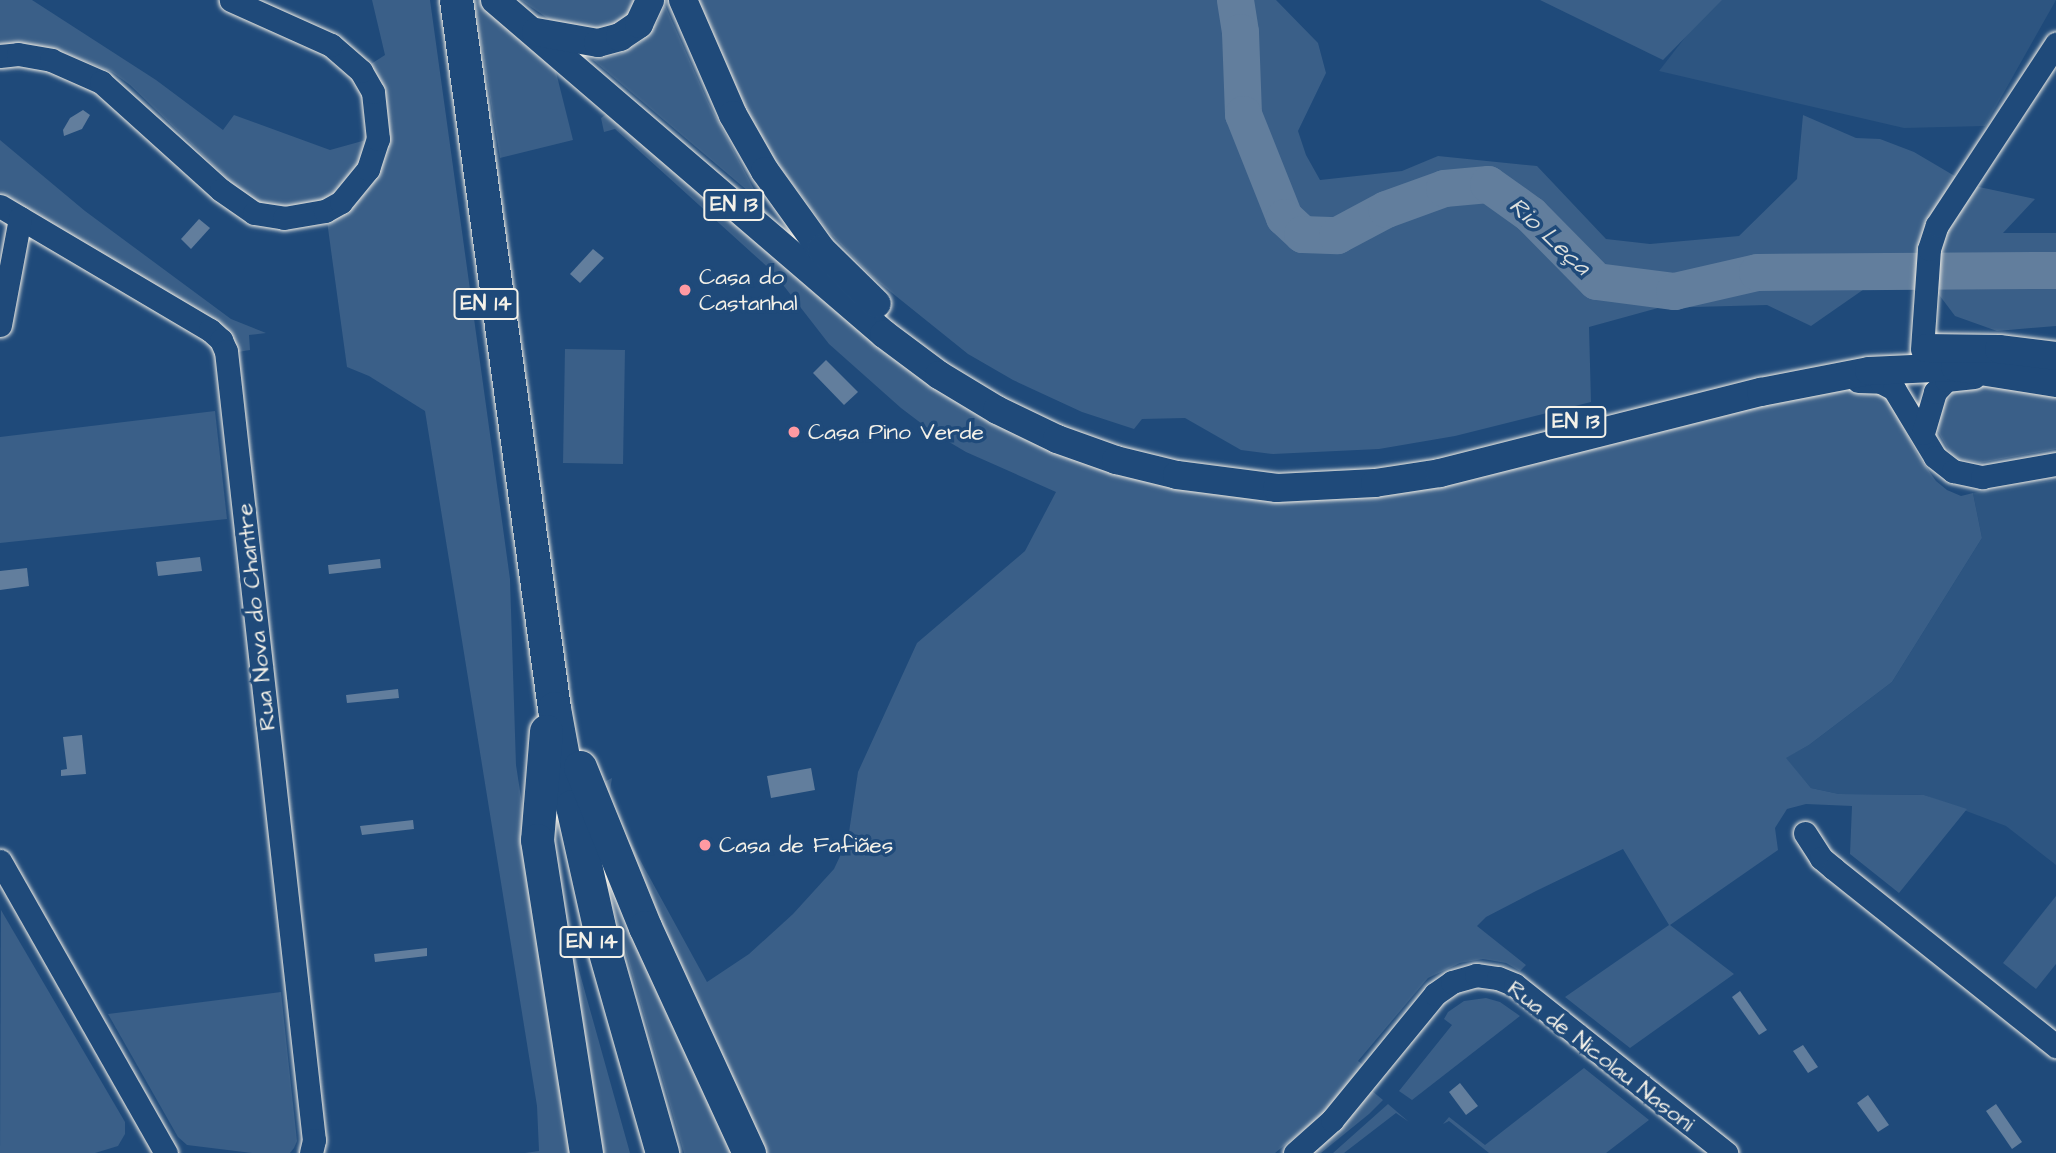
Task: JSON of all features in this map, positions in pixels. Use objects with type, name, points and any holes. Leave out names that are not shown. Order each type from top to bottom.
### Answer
[{"type":"highway","name":"EN 14","points":[[443,0],[550,718],[591,939],[650,1153]]},
{"type":"highway","name":"EN 14","points":[[456,0],[550,718],[604,949],[662,1153]]},
{"type":"highway","points":[[550,718],[537,840],[586,1153]]},
{"type":"highway","points":[[550,718],[748,1153]]},
{"type":"main road","name":"EN 13","points":[[495,0],[884,334],[939,375],[1027,425],[1116,460],[1177,475],[1254,486],[1310,488],[1375,483],[1440,473],[1818,378],[1914,367],[1955,367],[2056,383]]},
{"type":"main road","points":[[533,32],[598,43],[620,37],[639,24],[650,0]]},
{"type":"main road","name":"EN 13","points":[[682,0],[733,115],[765,171],[798,221],[846,276],[918,338],[984,383],[1067,424],[1140,448],[1215,463],[1272,470],[1332,469],[1399,462],[1491,444],[1816,361],[1922,349],[1999,349],[2056,356]]},
{"type":"street","points":[[0,56],[18,54],[51,60],[101,82],[221,190],[254,213],[284,218],[325,211],[341,202],[368,169],[378,139],[373,92],[361,71],[331,45],[231,0]]},
{"type":"street","points":[[1922,349],[1929,249],[1947,207],[2056,44]]},
{"type":"street","points":[[0,326],[10,212]]},
{"type":"street","name":"Rua Nova do Chantre","points":[[10,212],[210,330],[221,340],[226,351],[314,1140],[311,1153]]},
{"type":"street","points":[[1923,433],[1935,392],[1946,380],[1996,374]]},
{"type":"street","points":[[1818,378],[1888,385],[1903,400],[1935,457],[1953,471],[1982,477],[2056,464]]},
{"type":"street","points":[[1805,833],[1821,858],[2056,1046]]},
{"type":"street","points":[[0,861],[166,1153]]},
{"type":"street","name":"Rua de Nicolau Nasoni","points":[[1295,1153],[1332,1121],[1435,993],[1452,982],[1476,975],[1499,978],[1515,985],[1726,1153]]},
{"type":"shaded area","points":[[0,0],[32,0],[156,80],[223,130],[234,115],[330,150],[366,140],[364,155],[345,185],[322,201],[280,208],[257,202],[237,188],[130,85],[112,72],[55,49],[0,44]]},
{"type":"shaded area","points":[[372,0],[430,0],[510,579],[516,765],[576,1153],[525,1153],[539,1151],[537,1106],[425,411],[369,376],[347,367],[327,221],[347,209],[388,138],[383,87],[371,64],[385,55]]},
{"type":"shaded area","points":[[474,0],[480,0],[554,64],[573,140],[500,158]]},
{"type":"shaded area","points":[[521,0],[642,0],[639,7],[607,32],[550,20]]},
{"type":"shaded area","points":[[696,0],[1276,0],[1318,43],[1326,73],[1298,131],[1306,155],[1320,180],[1402,171],[1438,156],[1537,166],[1606,239],[1650,244],[1739,236],[1797,179],[1803,115],[1856,138],[1880,139],[1914,152],[1970,185],[2035,199],[2003,233],[2056,233],[2056,326],[1997,331],[1955,316],[1937,292],[1902,283],[1870,285],[1811,326],[1767,305],[1658,308],[1589,327],[1591,402],[1455,436],[1379,449],[1273,454],[1241,450],[1185,418],[1142,419],[1134,429],[1082,412],[1013,380],[968,354],[871,276],[827,230],[767,149],[743,105]]},
{"type":"shaded area","points":[[1540,0],[1722,0],[1663,60]]},
{"type":"shaded area","points":[[1714,0],[2056,0],[1985,126],[1904,128],[1659,71]]},
{"type":"shaded area","points":[[665,5],[708,102],[757,195],[755,197],[593,60],[620,54],[642,41],[657,23]]},
{"type":"shaded area","points":[[83,110],[90,115],[82,129],[64,136],[63,130],[70,118]]},
{"type":"shaded area","points":[[608,113],[935,386],[1243,495],[1852,389],[1873,390],[1888,397],[1917,454],[1936,481],[1961,496],[1973,493],[1982,538],[1892,682],[1809,745],[1786,758],[1811,788],[1839,794],[1924,795],[1967,809],[1899,893],[1850,854],[1852,806],[1806,804],[1787,809],[1775,828],[1778,850],[1670,925],[1734,974],[1630,1048],[1565,997],[1669,925],[1623,849],[1536,891],[1486,917],[1477,926],[1526,965],[1520,971],[1506,963],[1483,959],[1460,963],[1428,978],[1358,1061],[1363,1065],[1328,1110],[1275,1153],[760,1153],[603,798],[606,781],[612,778],[609,796],[622,827],[707,982],[749,954],[793,914],[834,869],[848,839],[858,772],[917,643],[1025,551],[1056,492],[966,452],[934,433],[901,408],[829,344],[773,272],[615,129],[604,132],[601,118]]},
{"type":"shaded area","points":[[0,140],[85,211],[231,319],[266,333],[249,335],[250,350],[238,352],[230,333],[219,323],[0,194]]},
{"type":"shaded area","points":[[199,219],[210,228],[191,249],[181,239]]},
{"type":"shaded area","points":[[593,249],[604,258],[580,283],[570,274]]},
{"type":"shaded area","points":[[565,349],[625,350],[623,464],[563,463]]},
{"type":"shaded area","points":[[826,360],[858,392],[844,405],[813,373]]},
{"type":"shaded area","points":[[1988,386],[2056,396],[2056,449],[1980,463],[1959,459],[1950,453],[1937,430],[1939,409],[1957,389]]},
{"type":"shaded area","points":[[215,411],[227,519],[0,543],[0,437]]},
{"type":"shaded area","points":[[2056,480],[2056,865],[2006,826],[1924,795],[1839,794],[1811,788],[1785,758],[1809,745],[1892,682],[1982,538],[1973,493]]},
{"type":"shaded area","points":[[200,557],[202,571],[158,576],[156,562]]},
{"type":"shaded area","points":[[380,559],[381,568],[329,574],[328,565]]},
{"type":"shaded area","points":[[27,568],[29,586],[0,590],[0,571]]},
{"type":"shaded area","points":[[398,689],[399,698],[347,703],[346,695]]},
{"type":"shaded area","points":[[82,735],[86,774],[61,776],[61,770],[67,769],[63,737]]},
{"type":"shaded area","points":[[811,768],[815,790],[771,798],[767,776]]},
{"type":"shaded area","points":[[413,820],[414,829],[362,835],[360,826]]},
{"type":"shaded area","points":[[593,828],[738,1153],[684,1153],[600,863]]},
{"type":"shaded area","points":[[557,868],[572,945],[630,1153],[596,1153]]},
{"type":"shaded area","points":[[2056,896],[2056,964],[2036,989],[2003,963]]},
{"type":"shaded area","points":[[1,910],[125,1122],[125,1134],[118,1146],[95,1153],[0,1153]]},
{"type":"shaded area","points":[[427,948],[427,956],[375,962],[374,954]]},
{"type":"shaded area","points":[[1740,991],[1767,1030],[1759,1035],[1732,997]]},
{"type":"shaded area","points":[[281,992],[297,1141],[294,1148],[290,1153],[252,1153],[187,1145],[178,1137],[108,1014]]},
{"type":"shaded area","points":[[1486,998],[1500,1002],[1520,1016],[1412,1100],[1399,1091],[1452,1025],[1444,1019],[1448,1012],[1464,1001]]},
{"type":"shaded area","points":[[1803,1045],[1818,1067],[1808,1073],[1793,1051]]},
{"type":"shaded area","points":[[1584,1068],[1649,1120],[1606,1153],[1489,1153],[1449,1121],[1443,1124],[1449,1117],[1485,1145]]},
{"type":"shaded area","points":[[1460,1083],[1478,1106],[1466,1115],[1449,1092]]},
{"type":"shaded area","points":[[1371,1090],[1383,1100],[1321,1153],[1313,1153],[1337,1132]]},
{"type":"shaded area","points":[[1868,1095],[1889,1125],[1878,1132],[1857,1103]]},
{"type":"shaded area","points":[[1388,1104],[1409,1122],[1396,1113],[1344,1153],[1333,1153]]},
{"type":"shaded area","points":[[1996,1104],[2022,1142],[2012,1149],[1986,1111]]},
{"type":"waterway","name":"Rio Leça","points":[[1235,0],[1240,32],[1243,114],[1284,217],[1302,234],[1337,235],[1386,209],[1444,188],[1488,184],[1530,214],[1596,281],[1674,291],[1757,272],[2056,270]]},
{"type":"place","name":"Casa do Castanhal","points":[[685,290]]},
{"type":"place","name":"Casa Pino Verde","points":[[794,432]]},
{"type":"place","name":"Casa de Fafiães","points":[[705,845]]}]
